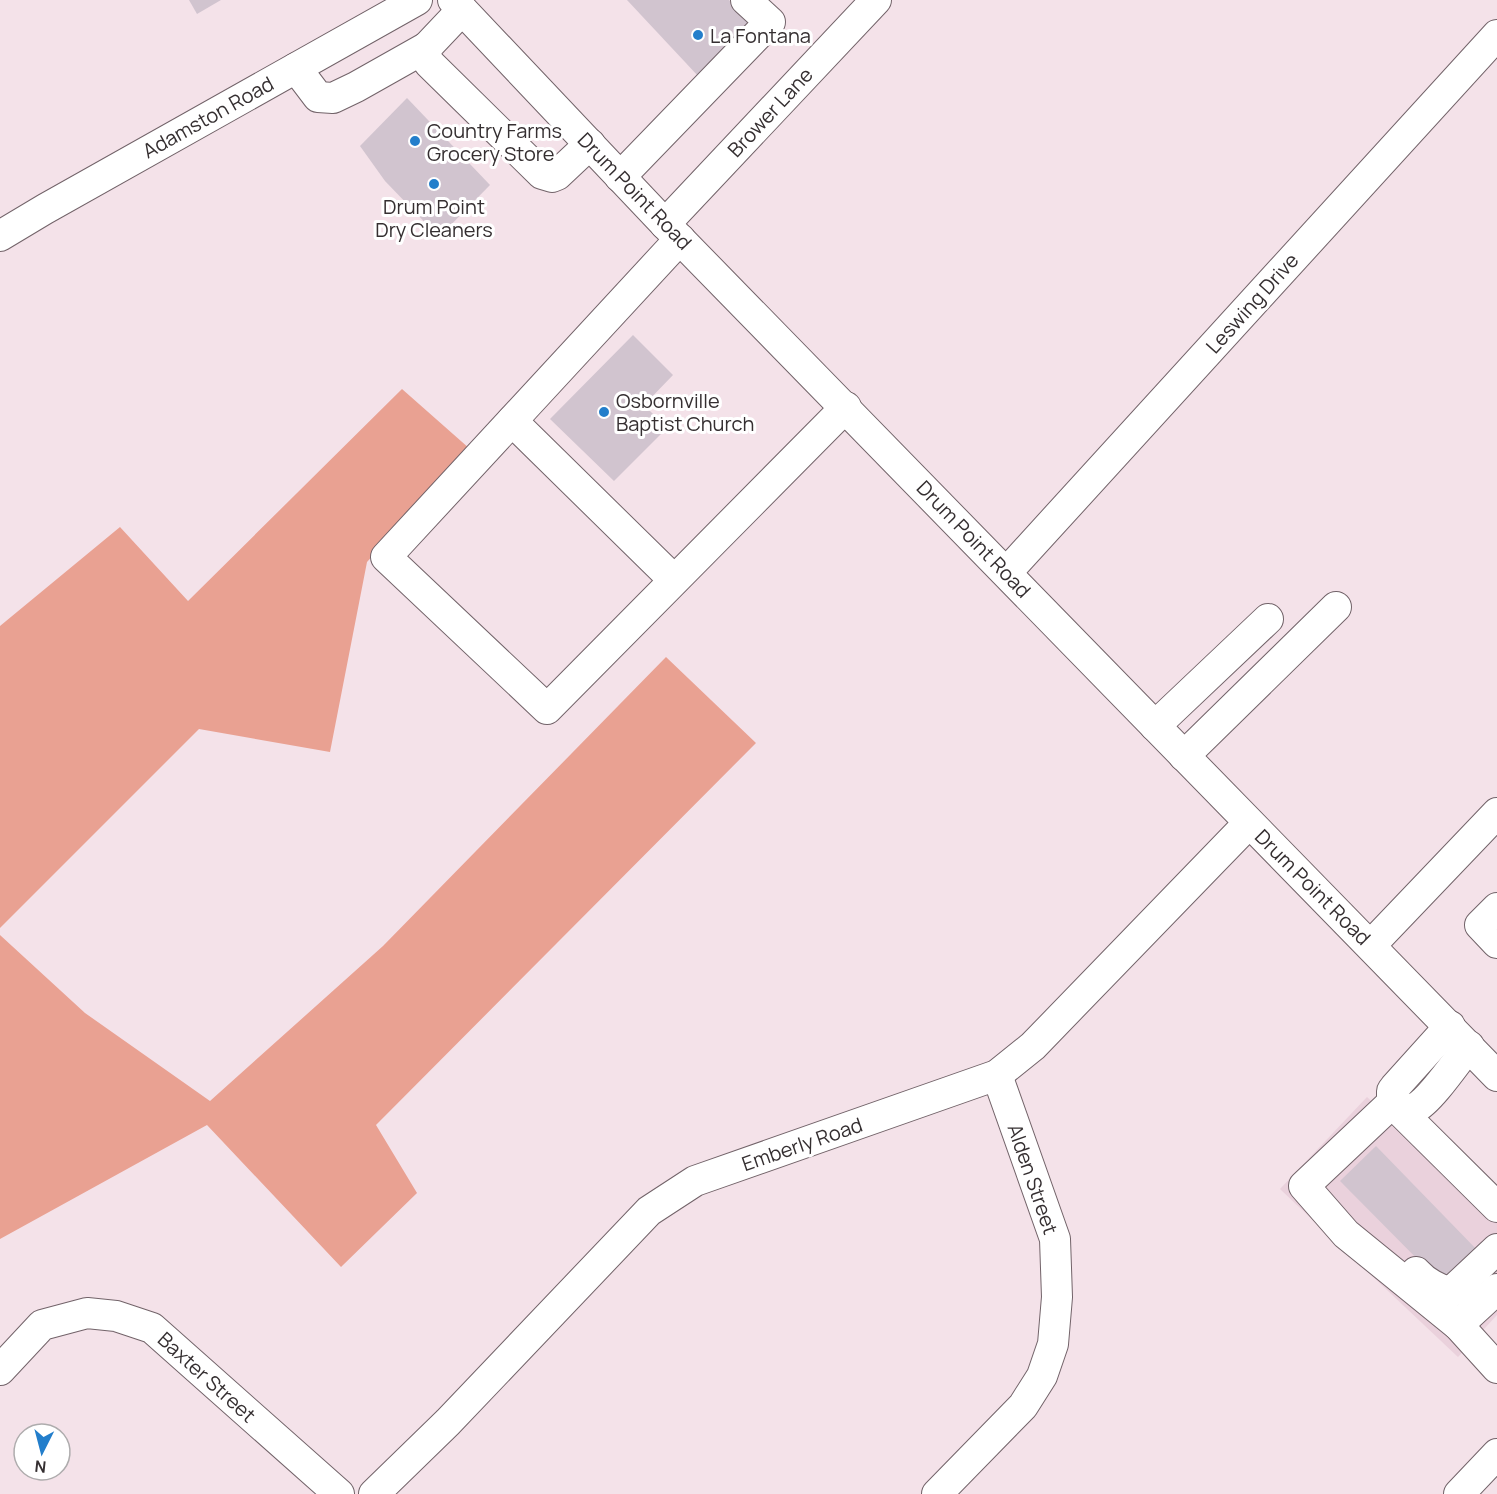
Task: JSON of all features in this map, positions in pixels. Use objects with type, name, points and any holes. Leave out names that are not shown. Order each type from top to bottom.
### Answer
[{"type":"street","name":"Adamston Road","points":[[0,236],[417,0]]},
{"type":"street","points":[[620,177],[770,22],[746,0]]},
{"type":"street","name":"Brower Lane","points":[[674,580],[547,709],[386,557],[512,422],[673,231],[876,0]]},
{"type":"street","points":[[296,68],[318,97],[333,98],[427,47],[457,5]]},
{"type":"street","name":"Drum Point Road","points":[[457,5],[620,177],[1497,1076]]},
{"type":"street","name":"Leswing Drive","points":[[1007,572],[1497,35]]},
{"type":"street","points":[[427,47],[426,55],[429,63],[542,174],[552,177],[557,175],[590,144]]},
{"type":"street","points":[[512,422],[674,580],[846,407]]},
{"type":"street","points":[[1184,756],[1336,607]]},
{"type":"street","points":[[1155,726],[1268,619]]},
{"type":"street","points":[[1371,945],[1497,813]]},
{"type":"street","name":"Emberly Road","points":[[374,1494],[448,1422],[649,1211],[695,1181],[997,1075],[1033,1046],[1249,823]]},
{"type":"street","points":[[1497,908],[1480,926],[1497,943]]},
{"type":"street","points":[[1392,1103],[1406,1109],[1414,1108],[1425,1101],[1460,1036]]},
{"type":"street","name":"Alden Street","points":[[937,1494],[1023,1406],[1042,1376],[1053,1344],[1058,1297],[1055,1239],[997,1075]]},
{"type":"street","points":[[1392,1103],[1497,1207]]},
{"type":"street","points":[[1392,1103],[1304,1186],[1347,1233],[1458,1325],[1497,1368]]},
{"type":"street","points":[[1347,1233],[1385,1246],[1410,1266],[1425,1282],[1438,1290],[1451,1292],[1497,1249]]},
{"type":"street","points":[[1458,1325],[1497,1288]]},
{"type":"street","name":"Baxter Street","points":[[0,1370],[42,1325],[87,1313],[116,1316],[152,1328],[339,1494]]},
{"type":"street","points":[[1459,1494],[1497,1454]]},
{"type":"shaded area","points":[[402,389],[470,449],[367,562],[330,752],[199,729],[0,928],[0,626],[120,527],[188,601]]},
{"type":"shaded area","points":[[666,657],[756,743],[376,1125],[417,1193],[341,1267],[207,1125],[0,1239],[0,935],[85,1013],[210,1101],[383,946]]},
{"type":"shaded area","points":[[1367,1097],[1497,1220],[1497,1315],[1458,1357],[1280,1189]]},
{"type":"building","points":[[189,0],[221,0],[197,14]]},
{"type":"building","points":[[627,0],[729,0],[753,26],[699,77]]},
{"type":"building","points":[[407,98],[490,185],[439,237],[385,181],[360,146]]},
{"type":"building","name":"Osbornville Baptist Church","points":[[633,335],[673,375],[644,405],[667,428],[614,481],[550,419]]},
{"type":"building","points":[[1376,1146],[1480,1253],[1445,1287],[1340,1181]]},
{"type":"place","name":"La Fontana","points":[[698,35]]},
{"type":"place","name":"Country Farms Grocery Store","points":[[415,141]]},
{"type":"place","name":"Drum Point Dry Cleaners","points":[[434,184]]},
{"type":"place","name":"Osbornville Baptist Church","points":[[604,412]]}]
